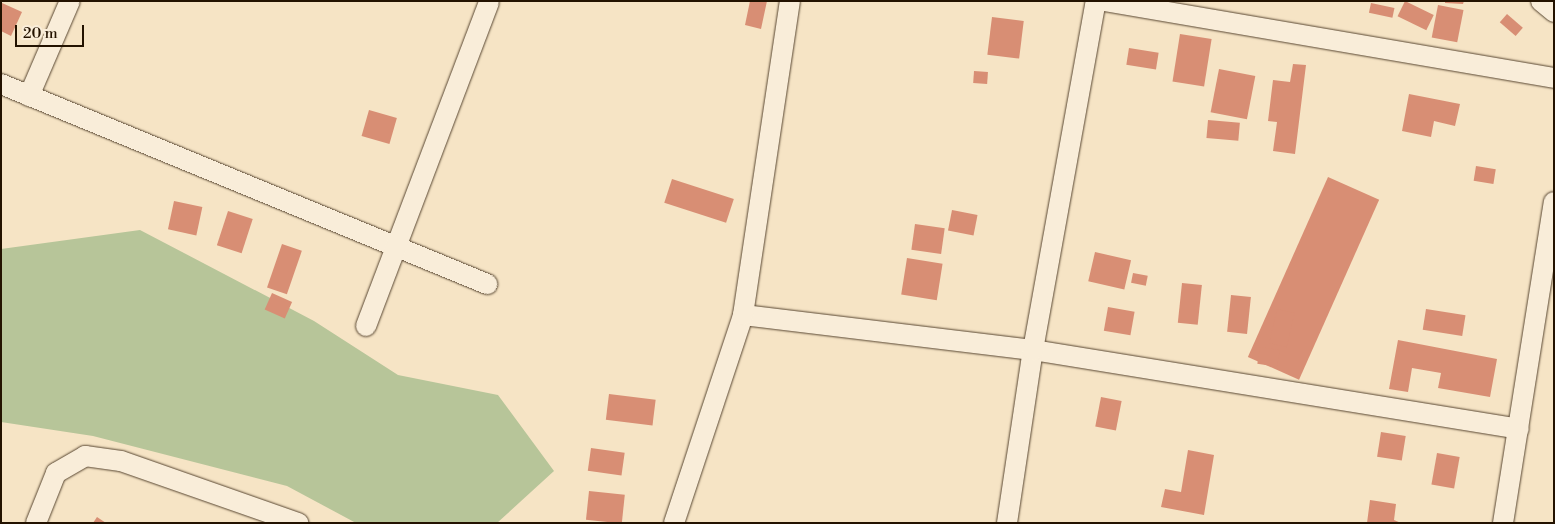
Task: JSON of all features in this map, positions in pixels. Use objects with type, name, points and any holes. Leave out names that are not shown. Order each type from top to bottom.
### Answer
[{"type":"street","points":[[30,96],[70,1]]},
{"type":"street","points":[[674,523],[743,315],[790,1]]},
{"type":"street","points":[[1007,523],[1033,350],[1096,1]]},
{"type":"street","points":[[1104,1],[1554,78]]},
{"type":"street","points":[[1541,1],[1554,12]]},
{"type":"street","points":[[366,326],[490,3]]},
{"type":"street","points":[[1,84],[487,284]]},
{"type":"street","points":[[1503,523],[1554,202]]},
{"type":"street","points":[[743,315],[1033,350],[1519,429]]},
{"type":"street","points":[[36,523],[56,473],[85,456],[121,461],[298,523]]},
{"type":"green space","points":[[140,230],[314,321],[398,375],[498,395],[554,471],[497,523],[356,523],[287,486],[93,436],[1,422],[1,249]]},
{"type":"building","points":[[750,1],[767,1],[761,29],[745,25]]},
{"type":"building","points":[[1405,1],[1434,15],[1426,30],[1398,16]]},
{"type":"building","points":[[1445,1],[1464,1],[1463,4],[1445,3]]},
{"type":"building","points":[[2,3],[22,12],[11,36],[1,31]]},
{"type":"building","points":[[1371,3],[1394,8],[1392,18],[1369,13]]},
{"type":"building","points":[[1438,5],[1464,10],[1457,42],[1432,37]]},
{"type":"building","points":[[1507,14],[1523,28],[1516,36],[1500,22]]},
{"type":"building","points":[[992,17],[1024,21],[1019,59],[987,55]]},
{"type":"building","points":[[1180,34],[1212,39],[1204,86],[1172,81]]},
{"type":"building","points":[[1129,48],[1159,53],[1156,69],[1126,65]]},
{"type":"building","points":[[1293,64],[1306,65],[1295,154],[1273,151],[1277,122],[1268,121],[1273,80],[1290,82]]},
{"type":"building","points":[[1219,69],[1255,76],[1247,119],[1211,112]]},
{"type":"building","points":[[974,71],[988,72],[987,84],[973,83]]},
{"type":"building","points":[[1409,94],[1460,104],[1455,126],[1434,121],[1431,137],[1402,131]]},
{"type":"building","points":[[369,110],[397,118],[389,144],[362,136]]},
{"type":"building","points":[[1208,120],[1240,123],[1238,141],[1206,138]]},
{"type":"building","points":[[1476,166],[1496,169],[1493,184],[1474,181]]},
{"type":"building","points":[[1328,177],[1379,200],[1299,380],[1248,357]]},
{"type":"building","points":[[672,179],[734,199],[726,223],[664,203]]},
{"type":"building","points":[[174,201],[202,207],[196,235],[168,229]]},
{"type":"building","points":[[952,210],[978,215],[974,236],[948,231]]},
{"type":"building","points":[[228,211],[253,219],[242,253],[217,245]]},
{"type":"building","points":[[915,224],[945,228],[941,254],[911,250]]},
{"type":"building","points":[[282,244],[302,251],[287,294],[267,287]]},
{"type":"building","points":[[1095,252],[1131,260],[1124,290],[1088,281]]},
{"type":"building","points":[[907,258],[943,264],[937,300],[901,295]]},
{"type":"building","points":[[1133,273],[1148,276],[1146,286],[1131,283]]},
{"type":"building","points":[[1182,283],[1202,285],[1198,325],[1178,323]]},
{"type":"building","points":[[272,293],[292,302],[285,318],[265,309]]},
{"type":"building","points":[[1231,295],[1251,297],[1247,334],[1227,332]]},
{"type":"building","points":[[1108,307],[1135,312],[1130,335],[1104,331]]},
{"type":"building","points":[[1277,309],[1295,313],[1287,347],[1269,343]]},
{"type":"building","points":[[1426,309],[1466,315],[1462,336],[1423,330]]},
{"type":"building","points":[[1398,340],[1497,359],[1490,397],[1438,388],[1441,373],[1412,368],[1408,392],[1389,389]]},
{"type":"building","points":[[1260,347],[1280,350],[1277,367],[1257,364]]},
{"type":"building","points":[[609,394],[656,400],[652,426],[606,420]]},
{"type":"building","points":[[1101,397],[1122,401],[1116,430],[1095,426]]},
{"type":"building","points":[[1381,432],[1406,436],[1402,461],[1377,457]]},
{"type":"building","points":[[591,448],[625,453],[621,476],[588,471]]},
{"type":"building","points":[[1188,450],[1214,455],[1204,515],[1161,507],[1165,489],[1181,492]]},
{"type":"building","points":[[1437,453],[1460,457],[1454,489],[1431,485]]},
{"type":"building","points":[[589,491],[625,495],[622,523],[586,520]]},
{"type":"building","points":[[1370,500],[1396,504],[1394,520],[1401,523],[1367,523]]},
{"type":"building","points":[[97,517],[106,523],[93,523]]}]
